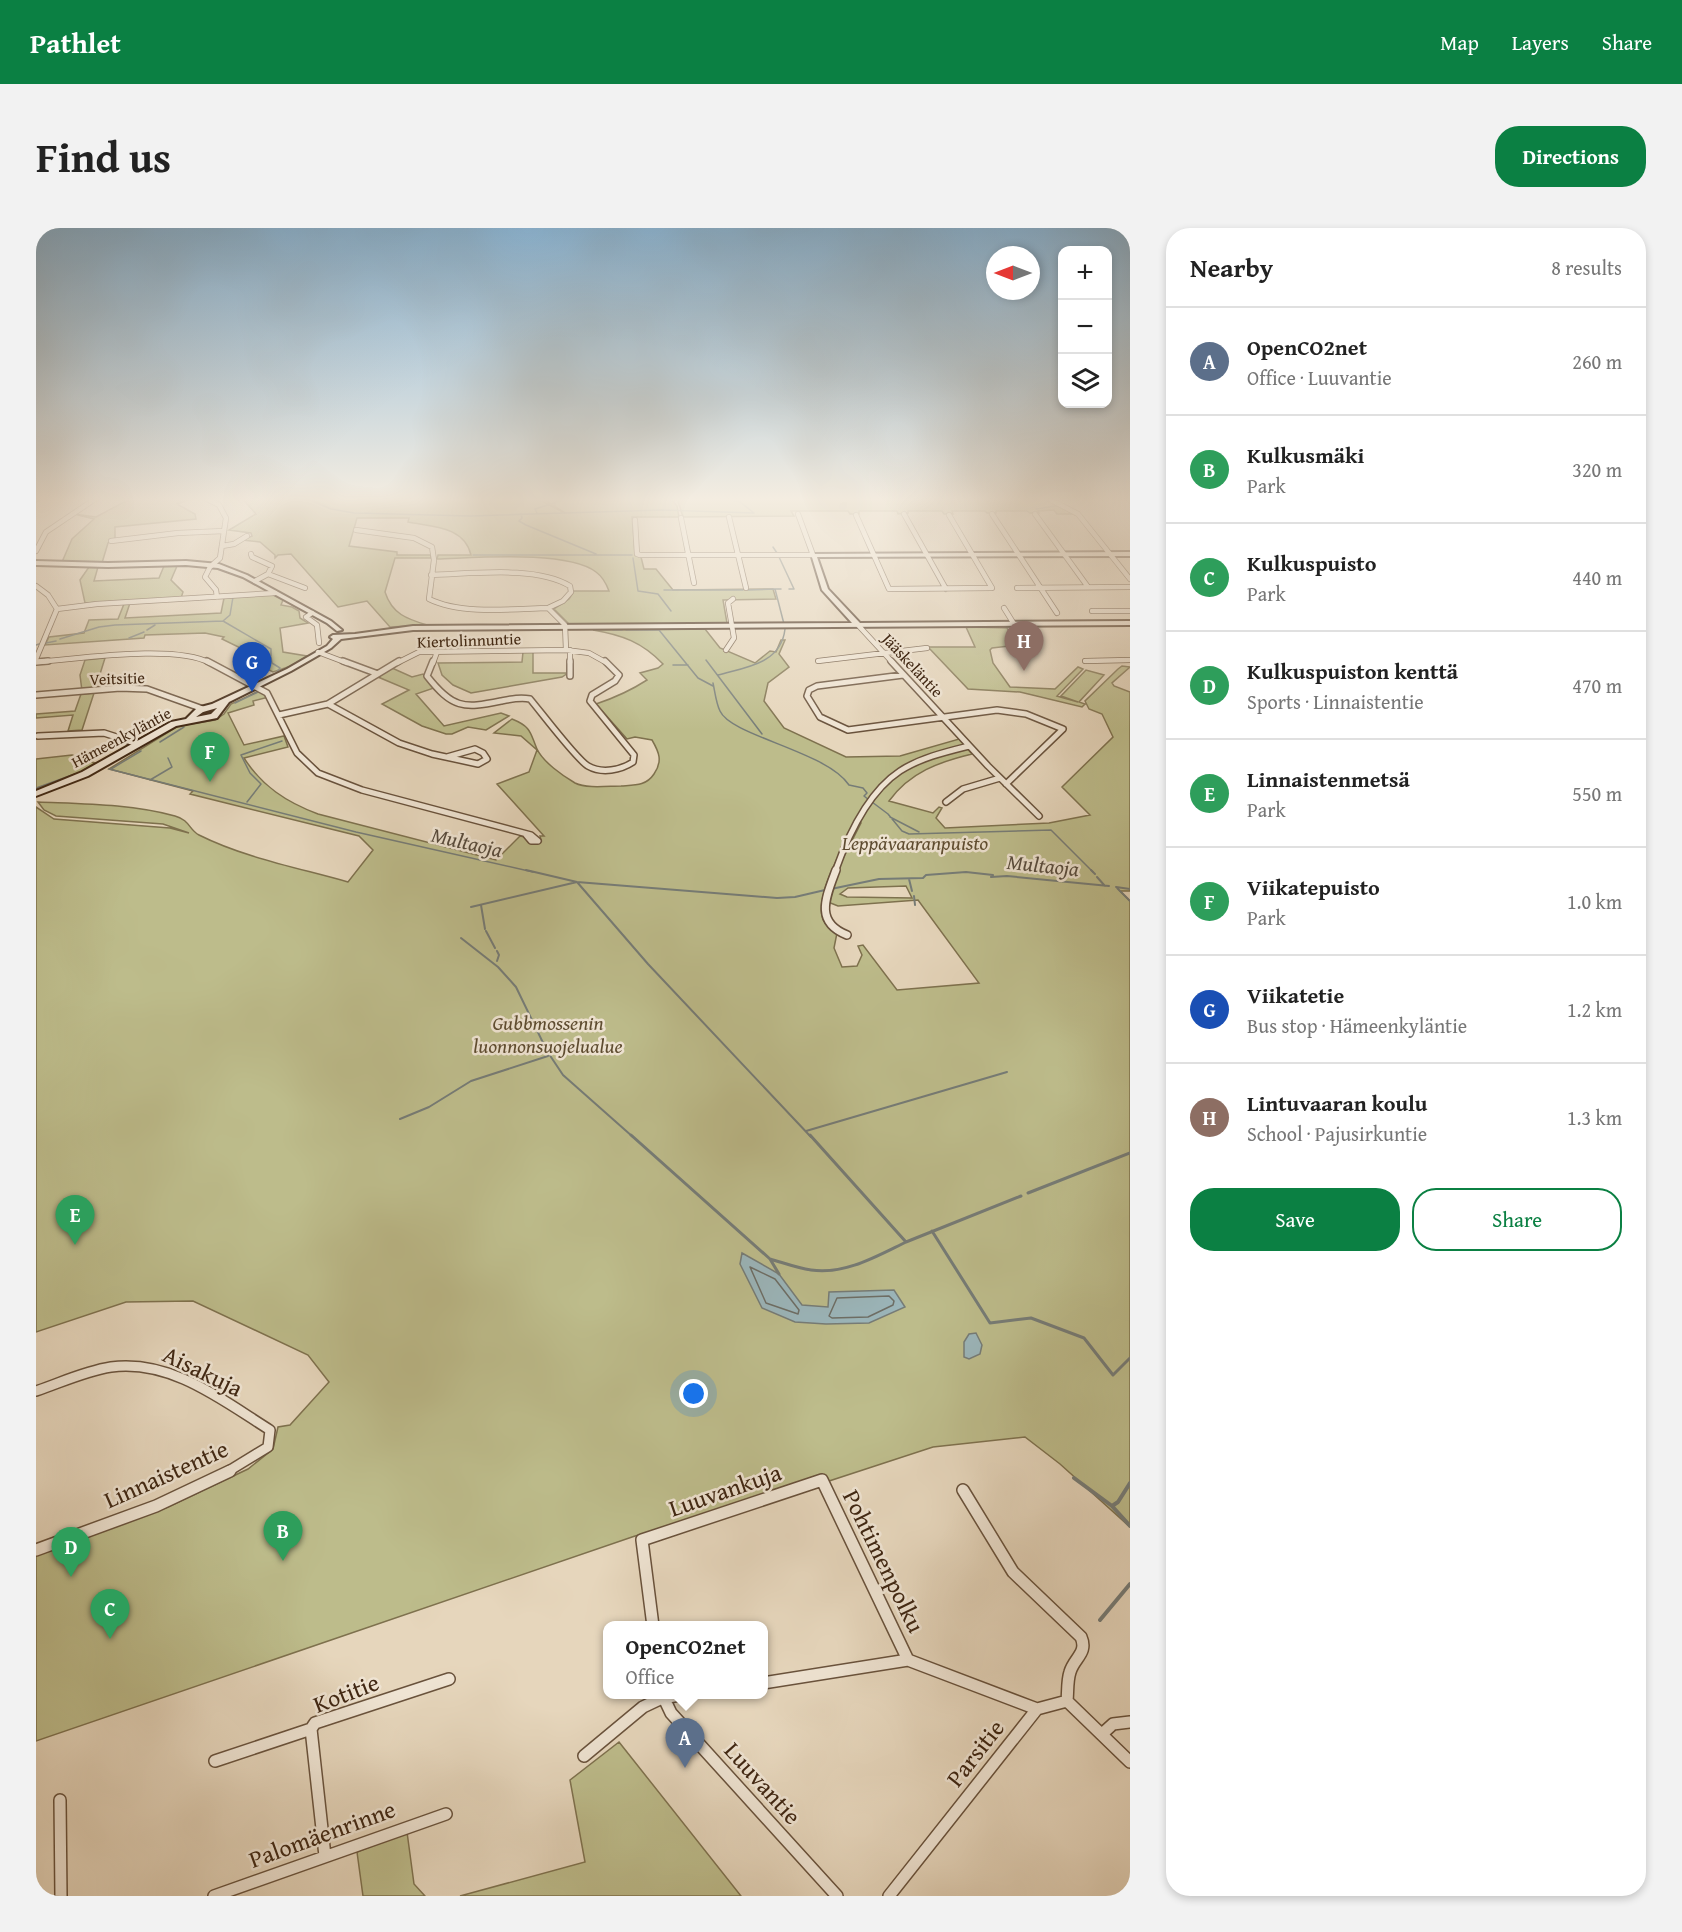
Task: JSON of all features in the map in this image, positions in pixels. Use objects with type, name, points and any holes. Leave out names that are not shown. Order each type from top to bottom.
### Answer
[{"type":"street","points":[[206,575],[205,577],[216,590],[217,597]]},
{"type":"street","points":[[242,575],[312,613],[337,634],[360,636],[406,628],[1130,623]]},
{"type":"street","points":[[255,581],[266,575]]},
{"type":"street","points":[[270,575],[305,588]]},
{"type":"street","points":[[448,575],[431,575],[429,599],[438,605],[454,608],[548,608],[563,601],[571,592],[570,586],[562,579],[540,575]]},
{"type":"street","points":[[692,575],[694,583]]},
{"type":"street","points":[[743,575],[746,588]]},
{"type":"street","name":"Jääskeläntie","points":[[820,575],[825,590],[969,746],[1039,816]]},
{"type":"street","points":[[882,575],[889,589],[992,588],[984,575]]},
{"type":"street","points":[[938,575],[946,589]]},
{"type":"street","points":[[1032,575],[1057,613]]},
{"type":"street","points":[[1080,575],[1088,587]]},
{"type":"street","points":[[36,586],[48,595],[57,609]]},
{"type":"street","points":[[1017,588],[1130,587]]},
{"type":"street","points":[[57,609],[97,604],[275,593]]},
{"type":"street","points":[[726,650],[734,638],[728,603],[733,599]]},
{"type":"street","points":[[548,608],[565,627],[570,676]]},
{"type":"street","points":[[1004,608],[1014,624]]},
{"type":"street","points":[[57,609],[36,660],[163,653],[185,654],[203,659],[256,686],[270,696],[297,753],[312,769],[324,776],[362,790],[526,835]]},
{"type":"street","points":[[1092,612],[1130,611]]},
{"type":"street","points":[[312,613],[306,617],[317,625],[319,643]]},
{"type":"street","points":[[203,711],[289,670],[318,652],[337,634]]},
{"type":"street","points":[[818,661],[927,648]]},
{"type":"street","name":"Kiertolinnuntie","points":[[279,715],[328,704],[412,654],[437,652],[588,651],[596,654],[618,675],[615,681],[592,695],[590,701],[630,748],[634,755],[633,762],[626,767],[613,770],[598,770],[587,766],[581,762],[531,700],[518,698],[469,707],[455,705],[427,676],[437,652]]},
{"type":"street","points":[[318,652],[378,674]]},
{"type":"street","points":[[1084,661],[1130,660]]},
{"type":"street","points":[[903,675],[825,685],[810,690],[807,696],[820,717],[846,729],[855,730],[980,711],[1011,711],[1033,716],[1063,729],[1006,784]]},
{"type":"street","name":"Veitsitie","points":[[36,695],[140,689],[164,693],[203,711]]},
{"type":"street","points":[[328,704],[402,744],[447,757],[478,764],[487,759],[483,753],[475,749],[447,757]]},
{"type":"street","name":"Hämeenkyläntie","points":[[36,794],[84,774],[174,724],[203,711]]},
{"type":"street","points":[[38,736],[104,733],[138,744]]},
{"type":"street","points":[[847,935],[829,923],[825,916],[826,903],[835,871],[874,795],[892,776],[911,765],[969,746]]},
{"type":"street","points":[[946,802],[949,798],[974,785],[1000,778]]},
{"type":"street","name":"Aisakuja","points":[[36,1390],[110,1367],[137,1365],[161,1369],[204,1390],[270,1430],[270,1438]]},
{"type":"street","name":"Linnaistentie","points":[[36,1550],[146,1509],[202,1484],[254,1457],[268,1447],[270,1438]]},
{"type":"street","name":"Luuvankuja","points":[[652,1621],[642,1540],[822,1480]]},
{"type":"street","name":"Pohtimenpolku","points":[[822,1480],[908,1660]]},
{"type":"street","points":[[963,1490],[1013,1572],[1075,1631],[1084,1644],[1083,1651],[1070,1670],[1067,1701]]},
{"type":"street","points":[[768,1682],[908,1660],[1037,1709],[1067,1701]]},
{"type":"street","name":"Kotitie","points":[[325,1856],[311,1729],[315,1723],[449,1679]]},
{"type":"street","points":[[584,1756],[643,1707],[657,1699]]},
{"type":"street","name":"Luuvantie","points":[[664,1699],[671,1713],[837,1896]]},
{"type":"street","points":[[1067,1701],[1130,1762]]},
{"type":"street","name":"Parsitie","points":[[889,1896],[1037,1709]]},
{"type":"street","points":[[1102,1734],[1113,1724],[1130,1722]]},
{"type":"street","points":[[215,1761],[311,1729]]},
{"type":"street","points":[[60,1800],[61,1896]]},
{"type":"street","name":"Palomäenrinne","points":[[214,1896],[446,1814]]},
{"type":"green space","points":[[84,575],[96,575],[94,581],[159,578],[160,575],[173,575],[171,580],[183,592],[181,598],[85,603],[80,580]]},
{"type":"green space","points":[[309,575],[390,575],[385,592],[392,606],[401,614],[427,625],[390,627],[367,601],[338,607]]},
{"type":"green space","points":[[600,575],[661,575],[673,590],[773,589],[776,599],[723,600],[727,623],[570,625],[554,609],[569,599],[574,591],[609,591]]},
{"type":"green space","points":[[275,594],[283,600],[281,605],[299,611],[300,618],[308,623],[280,628],[283,652],[307,656],[291,666],[273,672],[255,663],[263,659],[222,639],[224,637],[205,633],[145,635],[144,638],[45,645],[49,637],[84,633],[89,620],[118,619],[124,604],[130,603],[125,618],[221,613],[224,598]]},
{"type":"green space","points":[[966,627],[1007,628],[1019,645],[990,650],[993,663],[1010,687],[1055,689],[1078,667],[1083,669],[1057,696],[1078,702],[1061,696],[1086,670],[1104,675],[1079,702],[1085,704],[1082,707],[1020,692],[968,689],[928,647],[975,647]]},
{"type":"green space","points":[[705,629],[720,648],[755,663],[770,651],[776,652],[781,640],[785,640],[779,654],[789,667],[768,683],[764,701],[784,728],[846,757],[900,756],[959,739],[972,754],[937,765],[916,775],[889,801],[933,813],[939,807],[942,808],[936,818],[945,828],[1049,823],[1090,815],[1062,787],[1113,737],[1102,714],[1089,709],[1085,701],[1118,669],[1122,666],[1130,667],[1112,683],[1130,692],[1130,891],[1120,891],[1130,901],[1130,1527],[1060,1464],[1025,1437],[933,1447],[826,1482],[822,1474],[36,1741],[36,1554],[168,1507],[248,1469],[273,1449],[278,1427],[290,1425],[329,1382],[308,1355],[193,1301],[126,1302],[36,1332],[36,807],[54,819],[170,828],[189,833],[163,824],[56,816],[44,810],[38,802],[124,807],[175,816],[187,822],[199,835],[235,850],[348,882],[373,850],[359,836],[190,794],[193,791],[109,769],[178,726],[215,720],[224,714],[231,704],[259,691],[269,697],[253,701],[254,705],[228,713],[244,745],[284,736],[288,747],[244,758],[259,777],[276,792],[295,804],[318,814],[496,860],[520,836],[525,837],[529,842],[536,843],[541,840],[540,836],[544,836],[497,784],[529,772],[537,750],[521,736],[494,733],[512,719],[527,728],[537,749],[548,764],[580,785],[598,787],[640,784],[651,778],[657,769],[659,757],[652,740],[635,737],[627,739],[596,704],[641,684],[647,680],[640,673],[658,668],[663,664],[647,650],[631,641],[593,630]],"holes":[[[859,818],[861,823],[836,872],[828,902],[838,906],[918,900],[979,983],[897,990],[863,945],[858,946],[862,955],[857,966],[842,967],[834,948],[837,933],[824,921],[821,906],[834,866]],[[906,886],[912,898],[847,897],[840,894],[848,888]]]},
{"type":"green space","points":[[523,652],[533,652],[533,673],[568,673],[562,677],[471,693],[453,685],[442,675],[438,663],[522,662]]},
{"type":"green space","points":[[105,658],[95,690],[82,691],[80,675],[85,660]]},
{"type":"green space","points":[[392,668],[412,677],[423,674],[434,688],[416,694],[444,726],[501,713],[509,716],[486,730],[468,727],[452,734],[422,726],[382,704],[409,690],[378,677]]},
{"type":"green space","points":[[94,693],[82,730],[68,731],[73,715],[36,718],[36,714],[75,711],[81,694]]},
{"type":"green space","points":[[72,755],[95,763],[78,774],[36,792],[36,759]]},
{"type":"green space","points":[[619,1742],[741,1896],[460,1896],[585,1862],[570,1780]]},
{"type":"green space","points":[[407,1832],[414,1884],[425,1896],[363,1896],[357,1852]]},
{"type":"water","points":[[742,1253],[779,1274],[802,1305],[828,1307],[829,1292],[894,1290],[905,1307],[869,1323],[795,1322],[762,1308],[740,1264]]},
{"type":"water","points":[[976,1333],[982,1345],[980,1354],[969,1359],[964,1357],[964,1342],[969,1334]]},
{"type":"waterway","points":[[636,575],[638,591],[658,594],[671,611]]},
{"type":"waterway","points":[[787,575],[794,589],[789,589]]},
{"type":"waterway","points":[[748,590],[775,589]]},
{"type":"waterway","points":[[775,589],[781,589]]},
{"type":"waterway","points":[[775,589],[784,624]]},
{"type":"waterway","points":[[664,590],[743,590]]},
{"type":"waterway","points":[[223,621],[230,615],[233,597]]},
{"type":"waterway","points":[[60,639],[99,627],[115,625],[223,621]]},
{"type":"waterway","points":[[223,621],[271,649],[271,656]]},
{"type":"waterway","points":[[147,630],[155,625]]},
{"type":"waterway","points":[[718,675],[750,666],[769,657],[777,650],[785,629]]},
{"type":"waterway","points":[[613,630],[622,630]]},
{"type":"waterway","points":[[626,630],[659,630],[687,665]]},
{"type":"waterway","points":[[129,638],[144,632]]},
{"type":"waterway","points":[[46,643],[56,641]]},
{"type":"waterway","points":[[271,657],[272,663],[280,668],[277,672]]},
{"type":"waterway","points":[[706,660],[762,734]]},
{"type":"waterway","points":[[673,665],[687,665]]},
{"type":"waterway","points":[[687,665],[698,678],[713,686]]},
{"type":"waterway","points":[[713,683],[720,711],[728,720],[821,763],[837,773],[849,785],[863,788],[867,793],[864,796],[869,800]]},
{"type":"waterway","points":[[235,703],[258,692]]},
{"type":"waterway","points":[[160,742],[184,727]]},
{"type":"waterway","points":[[247,802],[261,784],[250,773],[241,755],[282,741]]},
{"type":"waterway","points":[[111,769],[141,751]]},
{"type":"waterway","points":[[151,780],[172,767],[168,758]]},
{"type":"waterway","name":"Multaoja","points":[[109,769],[151,780]]},
{"type":"waterway","name":"Multaoja","points":[[36,788],[75,774]]},
{"type":"waterway","name":"Multaoja","points":[[151,780],[356,832],[533,872]]},
{"type":"waterway","points":[[872,802],[891,817]]},
{"type":"waterway","points":[[891,817],[919,832]]},
{"type":"waterway","points":[[891,817],[902,831],[909,834],[1051,830],[1095,874]]},
{"type":"waterway","name":"Multaoja","points":[[526,870],[577,882]]},
{"type":"waterway","name":"Multaoja","points":[[831,889],[879,879],[923,878],[926,875],[966,872],[993,875],[991,877],[1007,876],[1105,886]]},
{"type":"waterway","name":"Multaoja","points":[[1097,877],[1105,886]]},
{"type":"waterway","points":[[909,879],[912,891]]},
{"type":"waterway","points":[[471,907],[577,882]]},
{"type":"waterway","name":"Multaoja","points":[[577,882],[777,898],[795,897],[825,890]]},
{"type":"waterway","points":[[577,882],[648,964],[811,1137]]},
{"type":"waterway","name":"Multaoja","points":[[1105,886],[1109,886]]},
{"type":"waterway","name":"Multaoja","points":[[1116,887],[1130,889]]},
{"type":"waterway","points":[[1117,888],[1130,901]]},
{"type":"waterway","points":[[914,896],[915,905]]},
{"type":"waterway","points":[[481,905],[485,929]]},
{"type":"waterway","points":[[486,931],[495,948]]},
{"type":"waterway","points":[[461,938],[498,967],[516,987],[547,1051],[563,1075],[633,1137]]},
{"type":"waterway","points":[[497,951],[499,955],[497,961]]},
{"type":"waterway","points":[[400,1119],[429,1107],[471,1081],[548,1056]]},
{"type":"waterway","points":[[806,1131],[1007,1072]]},
{"type":"waterway","points":[[631,1135],[770,1259]]},
{"type":"waterway","points":[[810,1135],[906,1242]]},
{"type":"waterway","points":[[1028,1193],[1130,1153]]},
{"type":"waterway","points":[[932,1231],[1021,1196]]},
{"type":"waterway","points":[[906,1242],[932,1231]]},
{"type":"waterway","points":[[932,1231],[990,1323],[1031,1318],[1084,1338],[1113,1375],[1130,1358]]},
{"type":"waterway","points":[[770,1259],[811,1270],[836,1270],[860,1263],[906,1242]]},
{"type":"waterway","points":[[770,1259],[779,1274]]},
{"type":"waterway","points":[[1074,1478],[1112,1506]]},
{"type":"waterway","points":[[1112,1506],[1118,1502],[1130,1483]]},
{"type":"waterway","points":[[1112,1506],[1130,1526]]},
{"type":"waterway","points":[[1100,1620],[1130,1584]]},
{"type":"place","name":"Lintuvaaran koulu","points":[[1024,671]]},
{"type":"place","name":"Viikatetie","points":[[252,692]]},
{"type":"place","name":"Viikatepuisto","points":[[210,782]]},
{"type":"place","name":"Linnaistenmetsä","points":[[75,1245]]},
{"type":"place","name":"Kulkusmäki","points":[[283,1561]]},
{"type":"place","name":"Kulkuspuiston kenttä","points":[[71,1577]]},
{"type":"place","name":"Kulkuspuisto","points":[[110,1639]]},
{"type":"place","name":"OpenCO2net","points":[[685,1768]]},
{"type":"park label","name":"Leppävaaranpuisto","points":[[915,842]]},
{"type":"park label","name":"Gubbmossenin luonnonsuojelualue","points":[[548,1034]]}]
